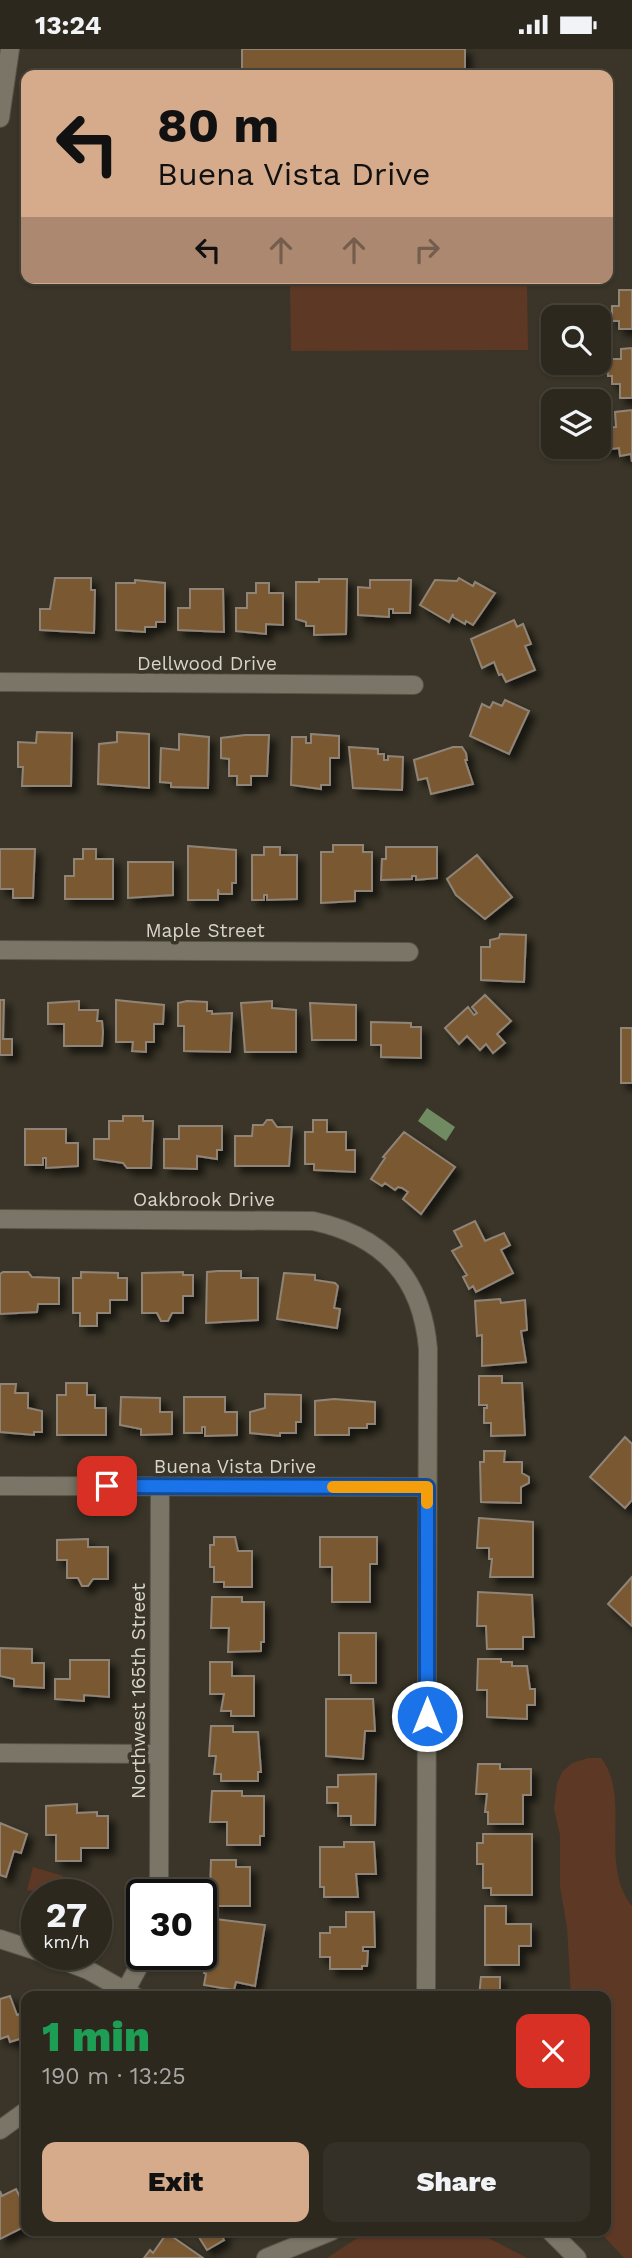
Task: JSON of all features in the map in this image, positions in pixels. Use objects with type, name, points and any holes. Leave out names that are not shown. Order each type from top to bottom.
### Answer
[{"type":"street","points":[[0,118],[10,49]]},
{"type":"street","name":"Dellwood Drive","points":[[0,682],[414,685]]},
{"type":"street","name":"Maple Street","points":[[0,950],[409,952]]},
{"type":"street","name":"Oakbrook Drive","points":[[0,1219],[313,1221],[357,1234],[395,1263],[419,1302],[426,1325],[427,1487]]},
{"type":"street","name":"Buena Vista Drive","points":[[0,1486],[427,1487]]},
{"type":"street","name":"Northwest 165th Street","points":[[159,1879],[160,1487]]},
{"type":"street","points":[[426,1991],[427,1487]]},
{"type":"street","points":[[0,1753],[159,1754]]},
{"type":"street","points":[[0,1939],[21,1946]]},
{"type":"street","points":[[78,1970],[120,1991]]},
{"type":"street","points":[[130,1991],[139,1970]]},
{"type":"street","points":[[0,2130],[21,2115]]},
{"type":"street","points":[[266,2258],[320,2236]]},
{"type":"street","points":[[555,2236],[577,2258]]},
{"type":"shaded area","points":[[290,284],[527,284],[528,350],[291,351]]},
{"type":"shaded area","points":[[427,1108],[455,1127],[446,1141],[418,1121]]},
{"type":"shaded area","points":[[588,1758],[601,1758],[610,1774],[614,1792],[617,1870],[622,1889],[632,1906],[632,2258],[624,2258],[604,2236],[611,2236],[611,1991],[571,1991],[567,1927],[560,1887],[560,1835],[554,1809],[557,1784],[562,1772],[572,1763]]},
{"type":"shaded area","points":[[33,1867],[63,1876],[62,1879],[30,1879]]},
{"type":"shaded area","points":[[360,2236],[485,2236],[527,2258],[327,2258]]},
{"type":"building","points":[[242,49],[465,49],[465,70],[242,70]]},
{"type":"building","points":[[619,290],[632,290],[632,329],[619,329],[619,321],[612,321],[612,306],[619,306]]},
{"type":"building","points":[[632,348],[632,398],[620,398],[620,384],[612,384],[612,376],[608,376],[611,375],[611,359],[621,359],[621,349]]},
{"type":"building","points":[[632,410],[632,462],[631,454],[620,456],[619,448],[611,449],[611,427],[616,427],[615,412]]},
{"type":"building","points":[[55,578],[91,578],[91,590],[95,590],[94,633],[40,630],[40,609],[50,609]]},
{"type":"building","points":[[459,578],[473,586],[475,582],[495,593],[473,625],[466,621],[465,624],[453,617],[453,614],[449,622],[420,605],[435,580],[457,581]]},
{"type":"building","points":[[319,579],[347,579],[346,634],[314,635],[314,626],[306,626],[306,622],[296,619],[296,582],[319,582]]},
{"type":"building","points":[[135,580],[165,583],[165,622],[156,622],[156,627],[145,627],[145,632],[116,630],[116,583],[135,583]]},
{"type":"building","points":[[370,580],[411,580],[410,613],[393,613],[393,609],[389,609],[389,617],[358,615],[358,587],[370,588]]},
{"type":"building","points":[[256,583],[269,583],[269,593],[283,593],[283,625],[266,624],[266,634],[236,631],[236,608],[247,608],[247,593],[256,593]]},
{"type":"building","points":[[190,589],[223,589],[224,632],[178,630],[178,608],[190,608]]},
{"type":"building","points":[[514,620],[517,627],[523,624],[531,644],[525,646],[535,670],[506,682],[502,674],[499,675],[494,662],[482,668],[471,639]]},
{"type":"building","points":[[505,700],[529,711],[509,754],[470,736],[482,704],[490,708],[493,702],[502,706]]},
{"type":"building","points":[[37,732],[72,733],[71,786],[22,786],[23,767],[18,767],[18,742],[36,743]]},
{"type":"building","points":[[117,732],[149,734],[149,788],[98,784],[99,744],[117,742]]},
{"type":"building","points":[[179,734],[209,737],[208,788],[171,787],[171,783],[160,782],[161,748],[179,750]]},
{"type":"building","points":[[311,734],[339,736],[339,758],[330,758],[330,785],[321,785],[321,789],[291,785],[292,737],[306,737],[306,743],[311,743]]},
{"type":"building","points":[[269,735],[267,776],[251,776],[251,785],[237,785],[237,776],[229,776],[229,759],[221,758],[221,738]]},
{"type":"building","points":[[349,747],[378,749],[378,754],[384,754],[384,760],[388,760],[388,756],[403,757],[402,790],[353,788]]},
{"type":"building","points":[[453,747],[462,747],[466,753],[465,760],[473,784],[431,794],[427,778],[418,780],[414,760]]},
{"type":"building","points":[[333,845],[363,845],[363,852],[372,852],[372,891],[355,891],[355,901],[321,903],[321,852],[333,852]]},
{"type":"building","points":[[188,846],[236,850],[236,883],[232,883],[232,894],[219,894],[218,889],[218,900],[188,900]]},
{"type":"building","points":[[264,847],[280,847],[280,855],[297,855],[297,899],[267,900],[267,895],[264,895],[264,900],[252,900],[252,855],[264,855]]},
{"type":"building","points":[[386,847],[437,847],[437,878],[416,880],[416,876],[412,876],[412,879],[381,880],[382,859],[386,859]]},
{"type":"building","points":[[0,849],[35,849],[33,898],[13,898],[13,889],[0,889]]},
{"type":"building","points":[[83,849],[96,849],[96,859],[113,859],[113,899],[65,899],[65,876],[74,876],[74,859],[83,859]]},
{"type":"building","points":[[477,855],[512,897],[485,919],[456,895],[447,879]]},
{"type":"building","points":[[128,862],[173,862],[173,895],[128,898]]},
{"type":"building","points":[[500,934],[526,935],[524,982],[481,980],[481,947],[490,947],[490,940],[499,938]]},
{"type":"building","points":[[485,995],[511,1021],[497,1034],[505,1043],[493,1053],[486,1044],[480,1050],[467,1036],[459,1044],[445,1028],[468,1007],[474,1015],[477,1013],[472,1007]]},
{"type":"building","points":[[0,1000],[4,1000],[3,1039],[12,1039],[12,1055],[0,1055]]},
{"type":"building","points":[[116,1000],[164,1005],[163,1024],[154,1024],[154,1042],[146,1042],[146,1052],[132,1051],[133,1042],[116,1042]]},
{"type":"building","points":[[79,1001],[79,1010],[98,1010],[97,1021],[102,1021],[102,1046],[64,1046],[64,1024],[48,1024],[48,1003]]},
{"type":"building","points":[[272,1001],[272,1008],[296,1010],[296,1052],[245,1052],[241,1003]]},
{"type":"building","points":[[207,1002],[207,1011],[212,1011],[212,1014],[232,1013],[230,1052],[184,1051],[184,1026],[178,1026],[178,1003]]},
{"type":"building","points":[[310,1003],[356,1005],[356,1040],[312,1040]]},
{"type":"building","points":[[371,1022],[411,1023],[411,1027],[421,1027],[421,1058],[381,1057],[381,1045],[371,1045]]},
{"type":"building","points":[[621,1028],[632,1028],[632,1083],[621,1083]]},
{"type":"building","points":[[123,1116],[143,1116],[143,1121],[153,1121],[151,1168],[127,1168],[123,1163],[94,1159],[94,1139],[109,1139],[109,1121],[123,1121]]},
{"type":"building","points":[[267,1120],[272,1120],[277,1127],[292,1127],[289,1166],[235,1166],[235,1136],[252,1136],[253,1125],[263,1125]]},
{"type":"building","points":[[313,1120],[327,1120],[327,1132],[346,1132],[346,1150],[355,1150],[355,1172],[314,1170],[314,1164],[305,1164],[305,1132],[313,1132]]},
{"type":"building","points":[[179,1126],[222,1126],[222,1150],[217,1150],[217,1159],[197,1156],[197,1169],[164,1168],[164,1139],[179,1139]]},
{"type":"building","points":[[25,1129],[66,1129],[66,1143],[78,1143],[78,1166],[46,1168],[46,1158],[43,1158],[43,1165],[25,1165]]},
{"type":"building","points":[[404,1132],[455,1167],[421,1214],[403,1199],[408,1192],[398,1187],[395,1190],[385,1183],[382,1186],[371,1179],[385,1158],[383,1157]]},
{"type":"building","points":[[475,1221],[485,1241],[504,1233],[510,1245],[501,1250],[513,1273],[476,1292],[473,1286],[469,1289],[463,1277],[467,1275],[452,1251],[462,1246],[454,1231]]},
{"type":"building","points":[[241,1271],[241,1278],[258,1278],[258,1320],[206,1323],[207,1272]]},
{"type":"building","points":[[28,1272],[32,1277],[59,1278],[59,1304],[38,1304],[37,1312],[0,1314],[0,1274]]},
{"type":"building","points":[[81,1272],[118,1273],[118,1278],[127,1278],[127,1300],[110,1300],[110,1313],[97,1313],[97,1326],[80,1326],[80,1313],[73,1313],[73,1278],[81,1278]]},
{"type":"building","points":[[183,1272],[183,1275],[193,1275],[193,1296],[183,1296],[183,1313],[172,1313],[168,1321],[161,1321],[157,1313],[142,1313],[142,1273]]},
{"type":"building","points":[[284,1273],[315,1275],[315,1280],[335,1283],[338,1286],[334,1308],[340,1309],[337,1328],[277,1319]]},
{"type":"building","points":[[500,1299],[501,1303],[525,1300],[527,1330],[521,1331],[526,1362],[482,1366],[482,1335],[477,1336],[475,1301]]},
{"type":"building","points":[[479,1376],[502,1376],[502,1383],[522,1383],[525,1435],[491,1436],[491,1423],[484,1423],[484,1408],[487,1408],[487,1405],[479,1405]]},
{"type":"building","points":[[66,1383],[87,1383],[87,1395],[95,1395],[95,1408],[106,1408],[106,1435],[57,1435],[57,1395],[66,1395]]},
{"type":"building","points":[[0,1384],[16,1384],[15,1393],[28,1393],[28,1408],[42,1411],[42,1432],[34,1432],[34,1435],[0,1432]]},
{"type":"building","points":[[265,1394],[301,1395],[301,1422],[296,1422],[296,1433],[280,1433],[280,1436],[250,1433],[250,1412],[265,1408]]},
{"type":"building","points":[[121,1397],[160,1398],[160,1412],[172,1412],[172,1434],[141,1435],[141,1429],[120,1425]]},
{"type":"building","points":[[184,1397],[225,1397],[225,1412],[237,1412],[237,1435],[205,1436],[205,1427],[202,1427],[202,1433],[184,1433]]},
{"type":"building","points":[[334,1399],[375,1402],[375,1424],[367,1424],[367,1428],[349,1428],[349,1435],[315,1435],[315,1401]]},
{"type":"building","points":[[625,1437],[632,1444],[632,1500],[625,1508],[590,1477]]},
{"type":"building","points":[[484,1451],[505,1451],[504,1462],[522,1462],[522,1473],[529,1477],[529,1483],[521,1487],[521,1503],[481,1502],[480,1462],[484,1462]]},
{"type":"building","points":[[479,1518],[533,1522],[533,1577],[490,1577],[492,1559],[489,1559],[489,1548],[477,1548]]},
{"type":"building","points":[[214,1537],[235,1537],[238,1551],[252,1551],[252,1587],[224,1587],[224,1582],[214,1582],[214,1567],[210,1567],[210,1545],[214,1545]]},
{"type":"building","points":[[320,1537],[377,1537],[377,1564],[370,1564],[370,1602],[332,1602],[332,1567],[320,1567]]},
{"type":"building","points":[[88,1539],[88,1547],[108,1547],[108,1579],[93,1579],[88,1586],[82,1586],[78,1578],[67,1578],[67,1560],[57,1560],[57,1540]]},
{"type":"building","points":[[632,1577],[632,1626],[608,1604]]},
{"type":"building","points":[[478,1592],[532,1595],[534,1637],[523,1637],[523,1649],[487,1649],[486,1626],[477,1626]]},
{"type":"building","points":[[212,1597],[242,1597],[242,1602],[264,1602],[264,1642],[261,1642],[261,1651],[228,1652],[229,1628],[211,1628]]},
{"type":"building","points":[[339,1633],[376,1633],[376,1683],[351,1683],[351,1675],[339,1675]]},
{"type":"building","points":[[0,1648],[32,1649],[32,1663],[44,1663],[44,1688],[14,1686],[14,1679],[0,1676]]},
{"type":"building","points":[[478,1659],[501,1659],[501,1662],[512,1662],[512,1666],[527,1666],[530,1689],[535,1689],[535,1705],[527,1705],[527,1719],[487,1717],[487,1690],[477,1690]]},
{"type":"building","points":[[70,1660],[109,1660],[109,1697],[84,1695],[84,1701],[55,1699],[55,1679],[70,1679]]},
{"type":"building","points":[[210,1662],[232,1662],[232,1676],[254,1676],[254,1716],[231,1716],[231,1711],[221,1711],[224,1694],[210,1694]]},
{"type":"building","points":[[326,1699],[373,1699],[375,1731],[365,1731],[363,1759],[326,1756]]},
{"type":"building","points":[[211,1726],[233,1726],[233,1732],[258,1732],[261,1772],[258,1772],[258,1781],[221,1781],[221,1774],[214,1774],[216,1756],[209,1756]]},
{"type":"building","points":[[478,1764],[500,1764],[500,1769],[531,1769],[531,1795],[523,1795],[523,1824],[488,1824],[488,1812],[485,1812],[487,1794],[476,1794]]},
{"type":"building","points":[[376,1774],[375,1825],[351,1825],[351,1816],[338,1816],[338,1803],[327,1803],[327,1787],[338,1787],[338,1775]]},
{"type":"building","points":[[212,1791],[242,1791],[242,1796],[264,1796],[264,1836],[260,1836],[260,1845],[227,1845],[227,1822],[210,1822]]},
{"type":"building","points":[[77,1804],[77,1813],[97,1812],[97,1816],[108,1816],[108,1848],[81,1848],[81,1861],[56,1861],[56,1835],[46,1835],[46,1806]]},
{"type":"building","points":[[0,1823],[27,1834],[21,1853],[14,1851],[6,1877],[0,1875]]},
{"type":"building","points":[[483,1834],[532,1834],[532,1895],[491,1895],[491,1888],[483,1888],[483,1864],[477,1864],[477,1843],[483,1843]]},
{"type":"building","points":[[344,1842],[374,1842],[376,1874],[356,1874],[358,1897],[324,1897],[324,1887],[320,1887],[320,1847],[344,1847]]},
{"type":"building","points":[[211,1860],[236,1860],[236,1867],[250,1867],[250,1906],[217,1906],[217,1879],[210,1879]]},
{"type":"building","points":[[485,1906],[506,1906],[506,1924],[531,1924],[531,1946],[519,1946],[519,1965],[485,1965]]},
{"type":"building","points":[[346,1912],[374,1912],[375,1947],[363,1947],[363,1951],[368,1951],[367,1966],[362,1966],[362,1969],[330,1969],[330,1957],[320,1957],[320,1933],[330,1933],[330,1927],[346,1927]]},
{"type":"building","points":[[217,1919],[265,1925],[255,1986],[236,1982],[234,1990],[204,1985],[205,1970],[217,1970]]},
{"type":"building","points":[[481,1977],[500,1977],[500,1991],[480,1991]]},
{"type":"building","points":[[10,1996],[17,2015],[21,2014],[21,2039],[10,2042],[8,2036],[0,2039],[0,1999]]},
{"type":"building","points":[[16,2189],[21,2199],[21,2228],[0,2239],[0,2191],[2,2196]]},
{"type":"building","points":[[165,2236],[171,2236],[203,2258],[144,2258],[150,2250],[153,2253]]},
{"type":"building","points":[[198,2236],[222,2236],[224,2240],[207,2250]]},
{"type":"slow traffic","points":[[333,1487],[427,1487],[427,1503]]},
{"type":"route","points":[[107,1486],[427,1487],[427,1716]]}]
